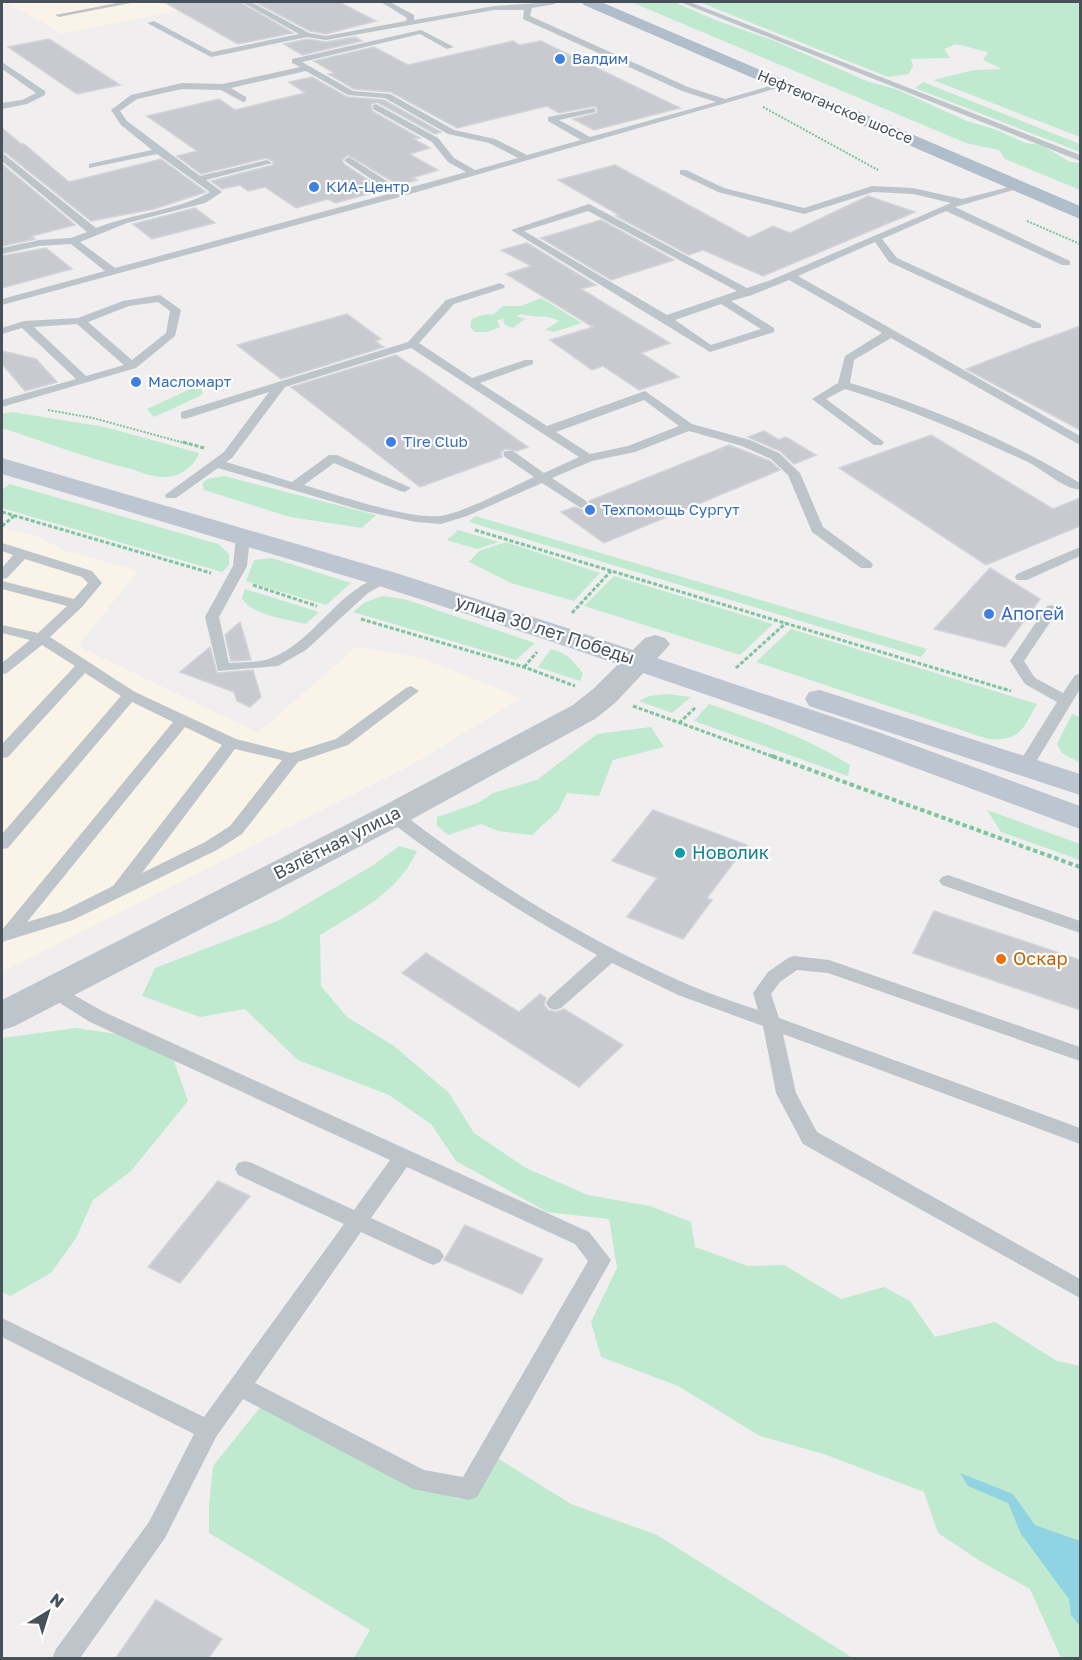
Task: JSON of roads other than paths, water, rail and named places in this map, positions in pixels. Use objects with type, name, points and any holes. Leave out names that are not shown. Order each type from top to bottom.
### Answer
[{"type":"main road","name":"Нефтеюганское шоссе","points":[[589,2],[1080,213]]},
{"type":"main road","name":"улица 30 лет Победы","points":[[3,463],[171,495],[334,543],[648,653],[846,732],[1080,818]]},
{"type":"main road","name":"улица 30 лет Победы","points":[[3,463],[243,537],[648,653],[1024,766],[1080,785]]},
{"type":"street","name":"Взлётная улица","points":[[2,1016],[393,814],[584,712],[648,653]]},
{"type":"lane","points":[[59,15],[132,2]]},
{"type":"lane","points":[[246,2],[307,35],[326,38],[494,8],[529,7]]},
{"type":"lane","points":[[385,2],[411,17],[409,23]]},
{"type":"lane","points":[[442,27],[552,2]]},
{"type":"lane","points":[[684,2],[1080,158]]},
{"type":"lane","points":[[529,7],[526,17],[685,88],[723,102]]},
{"type":"lane","points":[[151,23],[211,55],[307,35]]},
{"type":"lane","points":[[432,29],[295,61],[351,93],[387,96],[451,132],[492,141],[526,158]]},
{"type":"lane","points":[[422,32],[450,47]]},
{"type":"lane","points":[[2,65],[42,93],[24,102],[2,106]]},
{"type":"lane","points":[[2,251],[39,243],[73,241],[123,221],[202,201],[217,192],[124,123],[115,110],[134,97],[182,86],[223,87],[308,68]]},
{"type":"lane","points":[[2,302],[400,194],[784,85]]},
{"type":"lane","points":[[223,87],[243,99]]},
{"type":"lane","points":[[376,107],[435,140],[451,160],[474,173]]},
{"type":"lane","points":[[589,140],[551,119],[592,110]]},
{"type":"lane","points":[[92,166],[159,151]]},
{"type":"lane","points":[[2,157],[95,233]]},
{"type":"lane","points":[[349,160],[400,194]]},
{"type":"lane","points":[[199,179],[267,163]]},
{"type":"lane","points":[[683,172],[721,190],[804,210],[872,189],[913,191],[961,202]]},
{"type":"lane","points":[[666,319],[748,293],[946,207],[1018,186]]},
{"type":"lane","points":[[724,301],[770,330],[711,349],[666,319],[516,230],[589,207],[748,293]]},
{"type":"lane","points":[[946,207],[1066,263]]},
{"type":"lane","points":[[876,237],[893,260],[1037,326]]},
{"type":"lane","points":[[73,241],[113,272]]},
{"type":"lane","points":[[790,276],[1080,441]]},
{"type":"lane","points":[[185,416],[412,344],[450,302],[500,286]]},
{"type":"lane","points":[[2,332],[24,324],[80,321],[128,303],[160,298],[176,310],[171,334],[132,366],[4,404]]},
{"type":"lane","points":[[80,321],[132,366]]},
{"type":"lane","points":[[24,324],[84,380]]},
{"type":"lane","points":[[844,385],[849,357],[889,334]]},
{"type":"lane","points":[[412,344],[588,458]]},
{"type":"lane","points":[[471,382],[529,362]]},
{"type":"lane","points":[[171,495],[223,459],[281,385]]},
{"type":"lane","points":[[878,442],[818,399],[844,385],[888,398],[1026,456],[1077,486]]},
{"type":"lane","points":[[546,431],[645,395],[688,427],[746,443],[775,456],[794,473],[817,528],[866,565]]},
{"type":"lane","points":[[223,459],[369,508],[416,518],[441,520],[588,458],[631,449],[688,427]]},
{"type":"lane","points":[[509,454],[581,504]]},
{"type":"lane","points":[[296,485],[333,458],[405,488]]},
{"type":"lane","points":[[243,537],[240,566],[212,617],[223,668],[273,663],[301,647],[363,590],[386,579]]},
{"type":"lane","points":[[2,547],[87,574],[95,583],[78,604],[2,670]]},
{"type":"lane","points":[[1022,577],[1080,550]]},
{"type":"lane","points":[[2,575],[22,554]]},
{"type":"lane","points":[[2,585],[78,604]]},
{"type":"lane","points":[[1052,609],[1017,661],[1021,674],[1036,687],[1064,703]]},
{"type":"lane","points":[[2,629],[41,638],[82,667],[130,695],[231,743],[292,758],[342,742],[411,690]]},
{"type":"lane","points":[[2,753],[82,667]]},
{"type":"lane","points":[[1024,766],[1079,681]]},
{"type":"lane","points":[[2,844],[130,695]]},
{"type":"lane","points":[[4,936],[182,721]]},
{"type":"lane","points":[[118,890],[231,743]]},
{"type":"lane","points":[[4,936],[67,916],[211,846],[236,830],[292,758]]},
{"type":"lane","points":[[393,814],[433,846],[524,906],[610,954],[684,990],[1080,1136]]},
{"type":"lane","points":[[948,881],[1080,927]]},
{"type":"lane","points":[[555,1003],[610,954]]},
{"type":"lane","points":[[1080,1054],[829,967],[794,963],[774,977],[762,993],[771,1021],[786,1093],[810,1138],[1080,1289]]},
{"type":"lane","points":[[53,990],[97,1017],[582,1238],[600,1260],[469,1489],[421,1481],[239,1386]]},
{"type":"lane","points":[[65,1659],[157,1530],[208,1430],[404,1156]]},
{"type":"lane","points":[[245,1169],[434,1256]]},
{"type":"lane","points":[[2,1328],[208,1430]]},
{"type":"water","points":[[960,1473],[1013,1494],[1035,1525],[1080,1541],[1080,1626],[1071,1615],[1069,1599],[1021,1534],[1008,1503],[968,1486]]},
{"type":"place","name":"Валдим","points":[[560,59]]},
{"type":"place","name":"КИА-Центр","points":[[314,187]]},
{"type":"place","name":"Масломарт","points":[[136,382]]},
{"type":"place","name":"Tire Club","points":[[391,442]]},
{"type":"place","name":"Техпомощь Сургут","points":[[590,510]]},
{"type":"place","name":"Апогей","points":[[989,614]]},
{"type":"place","name":"Новолик","points":[[680,853]]},
{"type":"place","name":"Оскар","points":[[1001,959]]}]
